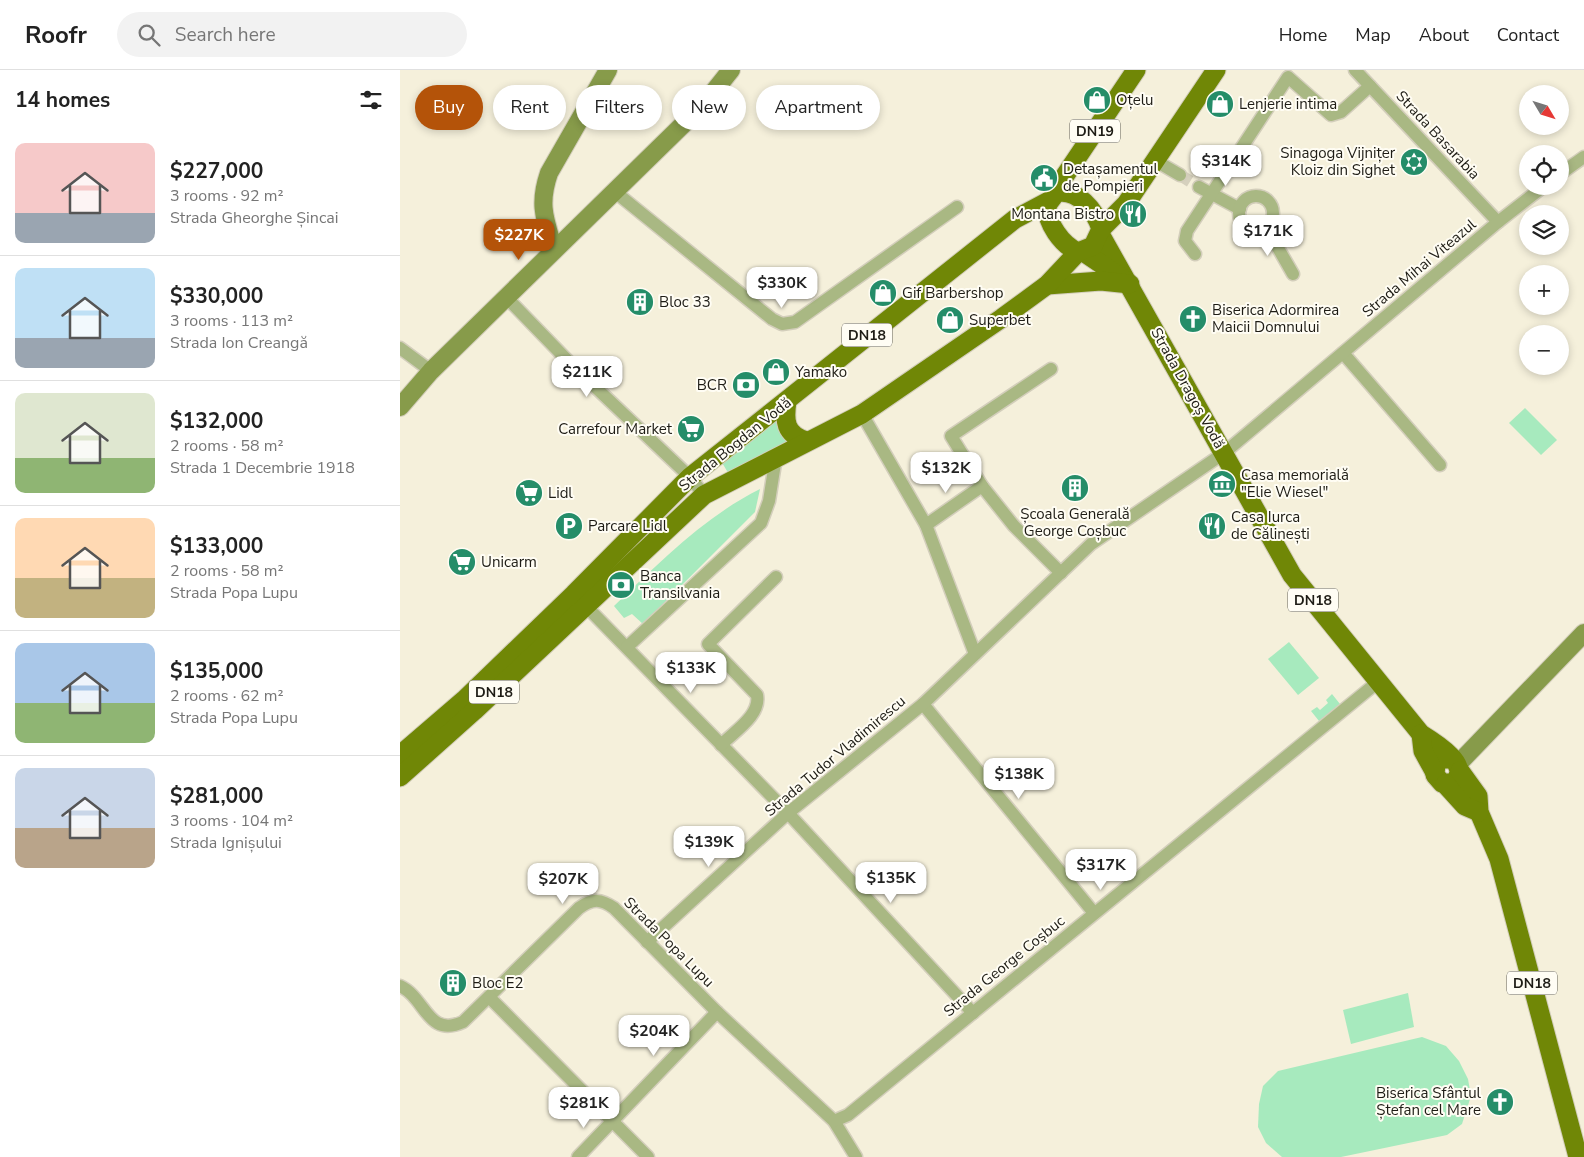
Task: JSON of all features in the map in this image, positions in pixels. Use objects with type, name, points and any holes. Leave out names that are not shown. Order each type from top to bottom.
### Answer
[{"type":"main road","points":[[554,250],[546,222],[543,192],[549,174],[608,70]]},
{"type":"main road","points":[[400,407],[431,371],[506,296],[703,105],[732,70]]},
{"type":"main road","name":"DN19","points":[[1053,197],[1060,183],[1136,70]]},
{"type":"main road","points":[[1100,231],[1094,215],[1080,198],[1071,193],[1053,197],[1046,211],[1052,226],[1065,243],[1080,252],[1093,246],[1100,231],[1126,204],[1216,70]]},
{"type":"main road","name":"Strada Bogdan Vodă","points":[[400,777],[580,599],[690,477],[787,401],[906,303],[1015,219],[1053,197]]},
{"type":"main road","name":"Strada Dragoș Vodă","points":[[1100,231],[1292,575],[1421,734],[1435,742],[1457,765],[1478,796],[1479,812],[1499,859],[1578,1157]]},
{"type":"main road","name":"Strada Dragoș Vodă","points":[[1080,252],[1130,284]]},
{"type":"main road","name":"DN18","points":[[862,414],[1047,285],[1080,252]]},
{"type":"main road","points":[[1047,285],[1082,281],[1130,284]]},
{"type":"main road","points":[[787,401],[784,418],[789,430],[796,438],[806,441]]},
{"type":"main road","name":"Strada Bogdan Vodă","points":[[400,755],[580,599],[704,495],[806,441],[862,414]]},
{"type":"main road","points":[[1440,777],[1436,764],[1442,759],[1457,765],[1584,633]]},
{"type":"main road","name":"Strada Dragoș Vodă","points":[[1421,734],[1423,752],[1440,777],[1465,806],[1479,812]]},
{"type":"street","name":"Strada Basarabia","points":[[1355,70],[1498,222]]},
{"type":"street","points":[[1195,254],[1185,241],[1187,231],[1288,77],[1331,115],[1341,112],[1370,86]]},
{"type":"street","points":[[1569,168],[1584,157]]},
{"type":"street","points":[[1156,161],[1180,175]]},
{"type":"street","points":[[1199,187],[1240,209]]},
{"type":"street","points":[[614,191],[772,319],[782,324],[795,322],[957,207]]},
{"type":"street","name":"Strada Mihai Viteazul","points":[[1224,454],[1343,352],[1532,195]]},
{"type":"street","points":[[1250,198],[1263,198],[1269,202],[1273,215],[1266,227],[1260,230],[1246,227],[1242,222],[1240,209],[1250,198]]},
{"type":"street","points":[[1266,227],[1293,274]]},
{"type":"street","points":[[506,296],[571,364],[690,477],[704,495]]},
{"type":"street","points":[[400,348],[431,371]]},
{"type":"street","points":[[1343,352],[1440,465]]},
{"type":"street","points":[[1051,369],[951,436],[982,486],[1014,526],[1061,573]]},
{"type":"street","points":[[862,414],[926,525],[975,654]]},
{"type":"street","name":"Strada Tudor Vladimirescu","points":[[647,942],[788,813],[923,704],[1092,544],[1224,454]]},
{"type":"street","points":[[626,647],[761,523],[769,501],[776,457]]},
{"type":"street","points":[[926,525],[982,486]]},
{"type":"street","points":[[721,744],[757,709],[758,702],[757,695],[708,644],[776,577]]},
{"type":"street","points":[[580,599],[788,813],[973,1013]]},
{"type":"street","name":"Strada George Coșbuc","points":[[834,1120],[848,1115],[1094,913],[1183,843],[1379,680]]},
{"type":"street","points":[[923,704],[1094,913]]},
{"type":"street","name":"Strada Popa Lupu","points":[[400,986],[414,998],[436,1024],[445,1027],[463,1022],[589,901],[598,900],[614,908],[717,1012],[834,1120],[856,1157]]},
{"type":"street","points":[[488,997],[648,1157]]},
{"type":"street","points":[[578,1157],[717,1012]]},
{"type":"green space","points":[[1525,408],[1557,440],[1541,455],[1509,423]]},
{"type":"green space","points":[[777,417],[792,439],[730,476],[721,461]]},
{"type":"green space","points":[[760,489],[755,512],[643,624],[632,614],[624,618],[614,606],[701,527],[739,500]]},
{"type":"green space","points":[[1289,642],[1319,678],[1298,695],[1268,659]]},
{"type":"green space","points":[[1332,694],[1340,704],[1319,721],[1311,711],[1317,707],[1320,710],[1328,703],[1326,700]]},
{"type":"green space","points":[[1408,993],[1414,1027],[1351,1044],[1343,1010]]},
{"type":"green space","points":[[1422,1037],[1446,1046],[1459,1061],[1468,1079],[1471,1096],[1462,1124],[1447,1135],[1341,1157],[1282,1157],[1266,1143],[1258,1127],[1259,1104],[1263,1086],[1278,1071]]},
{"type":"tunnel","points":[[1180,175],[1199,187]]},
{"type":"place","name":"Oțelu","points":[[1097,100]]},
{"type":"place","name":"Lenjerie intima","points":[[1220,104]]},
{"type":"place","name":"Sinagoga Vijnițer Kloiz din Sighet","points":[[1414,162]]},
{"type":"place","name":"Detașamentul de Pompieri","points":[[1044,178]]},
{"type":"place","name":"Montana Bistro","points":[[1133,214]]},
{"type":"place","name":"Gif Barbershop","points":[[883,293]]},
{"type":"place","name":"Bloc 33","points":[[640,302]]},
{"type":"place","name":"Biserica Adormirea Maicii Domnului","points":[[1193,319]]},
{"type":"place","name":"Superbet","points":[[950,320]]},
{"type":"place","name":"Yamako","points":[[776,372]]},
{"type":"place","name":"BCR","points":[[746,385]]},
{"type":"place","name":"Carrefour Market","points":[[691,429]]},
{"type":"place","name":"Casa memorială \"Elie Wiesel\"","points":[[1222,484]]},
{"type":"place","name":"Școala Generală George Coșbuc","points":[[1075,488]]},
{"type":"place","name":"Lidl","points":[[529,493]]},
{"type":"place","name":"Parcare Lidl","points":[[569,526]]},
{"type":"place","name":"Casa Iurca de Călinești","points":[[1212,526]]},
{"type":"place","name":"Unicarm","points":[[462,562]]},
{"type":"place","name":"Banca Transilvania","points":[[621,585]]},
{"type":"place","name":"Bloc E2","points":[[453,983]]},
{"type":"place","name":"Biserica Sfântul Ștefan cel Mare","points":[[1500,1102]]}]
